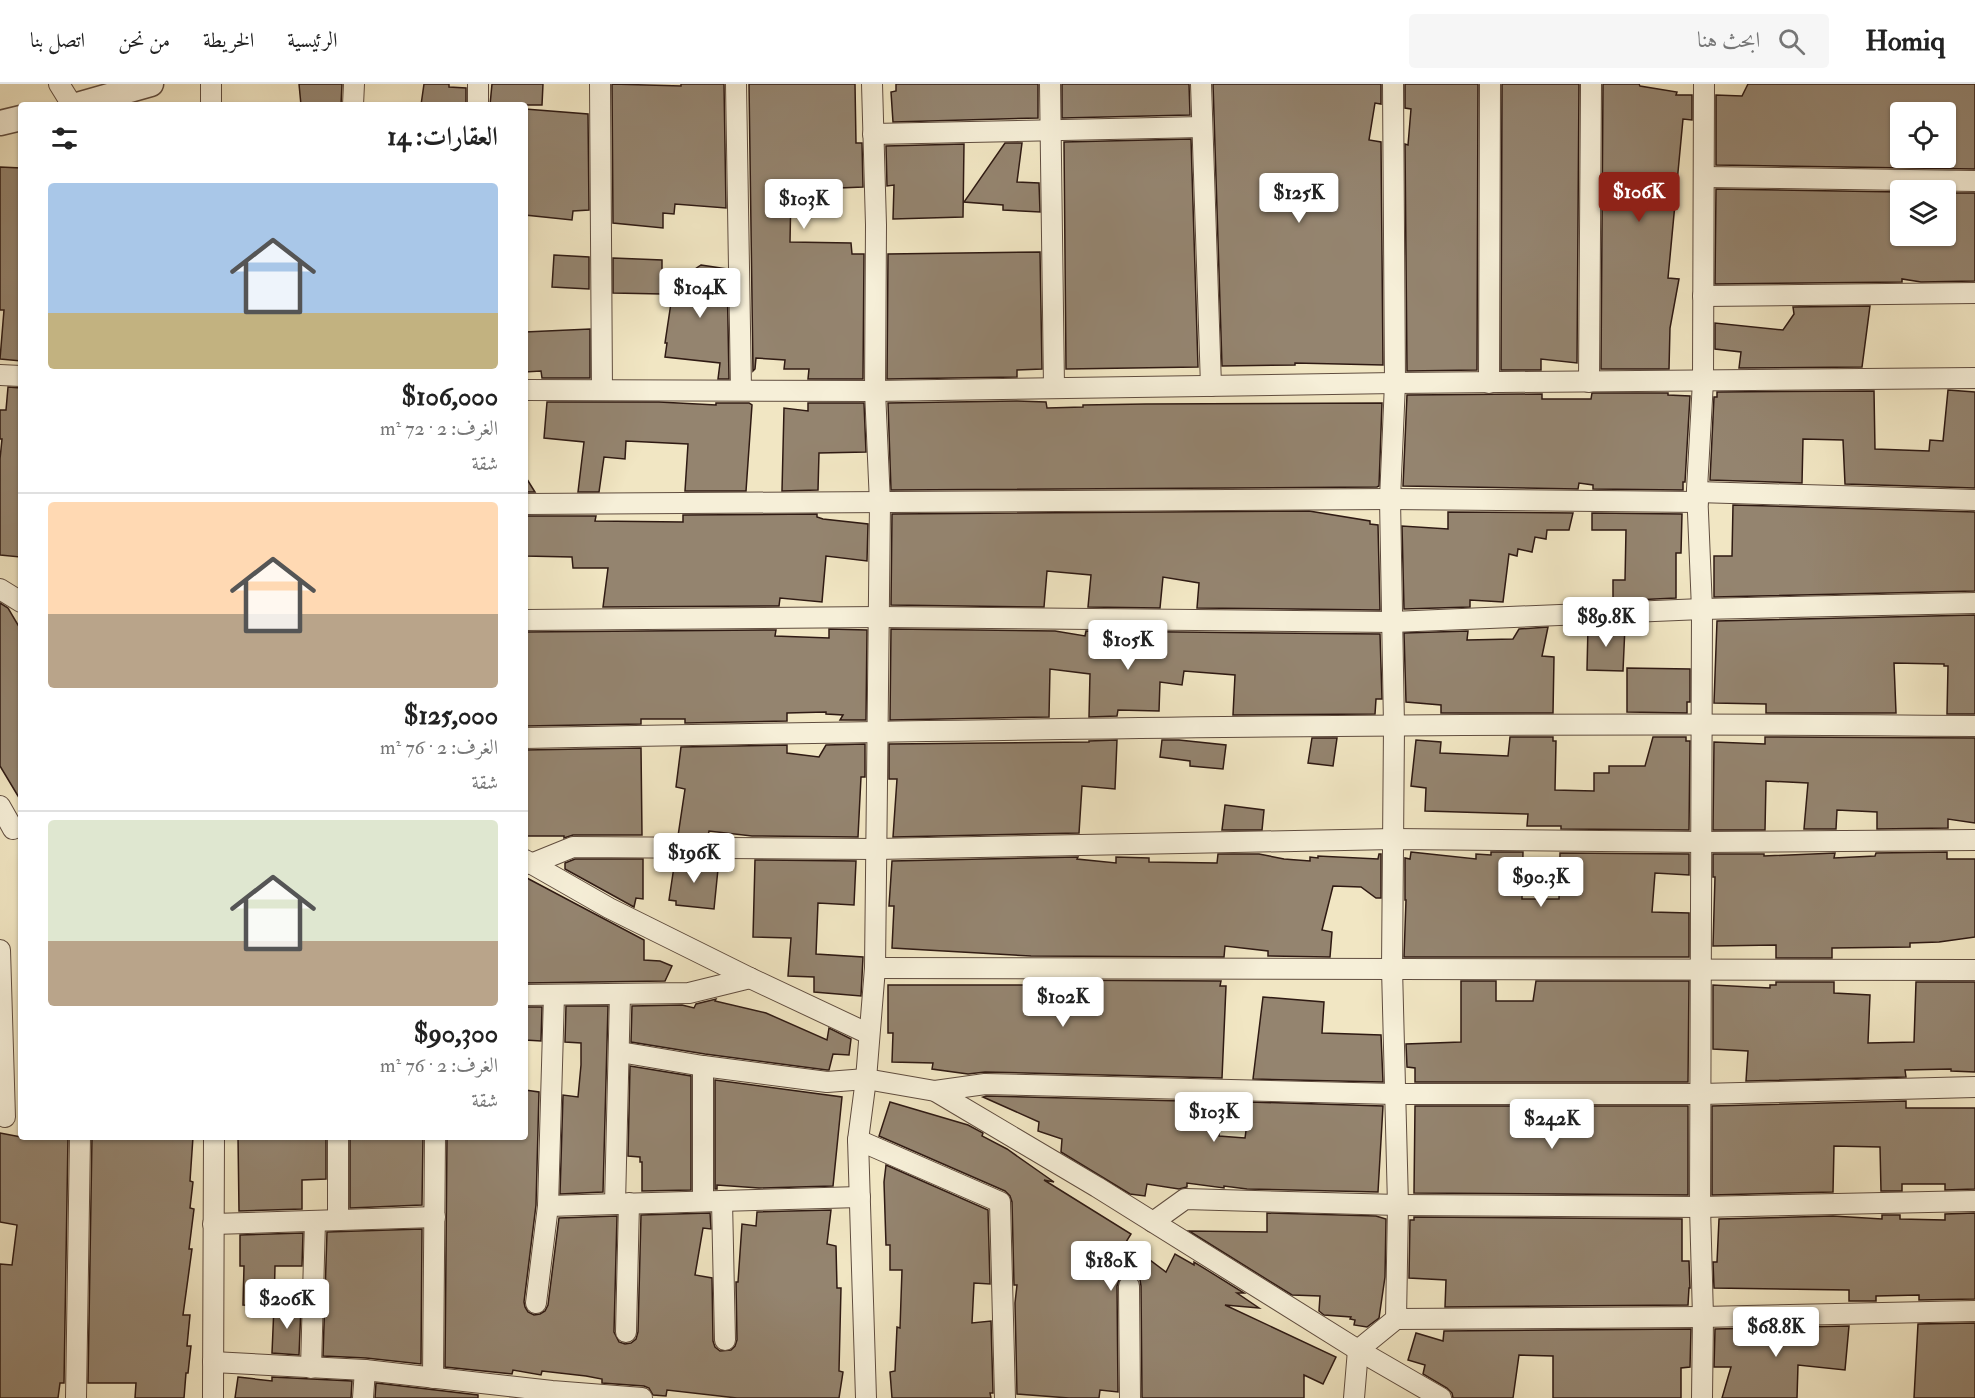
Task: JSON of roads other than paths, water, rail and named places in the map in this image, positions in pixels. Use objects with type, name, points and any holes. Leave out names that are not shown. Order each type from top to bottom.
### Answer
[{"type":"street","points":[[59,84],[70,102]]},
{"type":"street","points":[[88,102],[151,84]]},
{"type":"street","points":[[211,84],[211,102]]},
{"type":"street","points":[[353,102],[354,84]]},
{"type":"street","points":[[478,84],[478,102]]},
{"type":"street","points":[[600,84],[602,390]]},
{"type":"street","points":[[736,84],[741,390]]},
{"type":"street","points":[[866,1398],[858,1140],[866,1079],[875,968],[880,503],[875,391],[876,225],[872,84]]},
{"type":"street","points":[[1050,84],[1054,387]]},
{"type":"street","points":[[1201,84],[1211,386]]},
{"type":"street","points":[[1393,84],[1395,383],[1390,498],[1394,726],[1392,968],[1398,1204],[1396,1319]]},
{"type":"street","points":[[1489,382],[1490,84]]},
{"type":"street","points":[[1589,382],[1591,84]]},
{"type":"street","points":[[1702,1398],[1703,1317],[1700,1207],[1702,609],[1697,497],[1703,381],[1704,84]]},
{"type":"street","points":[[0,123],[18,119]]},
{"type":"street","points":[[873,134],[1202,127]]},
{"type":"street","points":[[1704,177],[1975,181]]},
{"type":"street","points":[[1703,296],[1975,293]]},
{"type":"street","points":[[0,375],[18,376]]},
{"type":"street","points":[[528,390],[875,391],[1054,387],[1975,378]]},
{"type":"street","points":[[528,504],[1697,497],[1975,500]]},
{"type":"street","points":[[0,589],[18,600]]},
{"type":"street","points":[[528,620],[879,617],[1392,622],[1702,609],[1975,603]]},
{"type":"street","points":[[528,738],[877,731],[1702,723],[1975,726]]},
{"type":"street","points":[[0,806],[11,830]]},
{"type":"street","points":[[528,862],[573,847],[876,849],[1394,839],[1702,842],[1975,840]]},
{"type":"street","points":[[528,862],[609,908],[869,1034]]},
{"type":"street","points":[[0,950],[8,1117]]},
{"type":"street","points":[[875,968],[1975,970]]},
{"type":"street","points":[[528,995],[689,993],[750,978]]},
{"type":"street","points":[[620,994],[626,1332]]},
{"type":"street","points":[[536,1303],[548,1206],[554,995]]},
{"type":"street","points":[[620,1052],[703,1066],[827,1082],[866,1079],[935,1091],[985,1084],[1395,1094],[1701,1094],[1975,1088]]},
{"type":"street","points":[[703,1066],[725,1340]]},
{"type":"street","points":[[935,1091],[1097,1187],[1358,1350],[1441,1398]]},
{"type":"street","points":[[76,1398],[80,1140]]},
{"type":"street","points":[[213,1398],[214,1140]]},
{"type":"street","points":[[338,1140],[338,1220]]},
{"type":"street","points":[[433,1378],[435,1140]]},
{"type":"street","points":[[858,1140],[1000,1202],[1005,1398]]},
{"type":"street","points":[[548,1206],[860,1197]]},
{"type":"street","points":[[1153,1222],[1185,1199],[1700,1207],[1975,1201]]},
{"type":"street","points":[[213,1224],[435,1217]]},
{"type":"street","points":[[311,1368],[315,1221]]},
{"type":"street","points":[[1129,1286],[1130,1398]]},
{"type":"street","points":[[1354,1398],[1358,1350],[1396,1319],[1703,1317],[1975,1311]]},
{"type":"street","points":[[213,1362],[365,1370],[552,1391],[642,1398]]},
{"type":"street","points":[[363,1398],[365,1370]]}]
